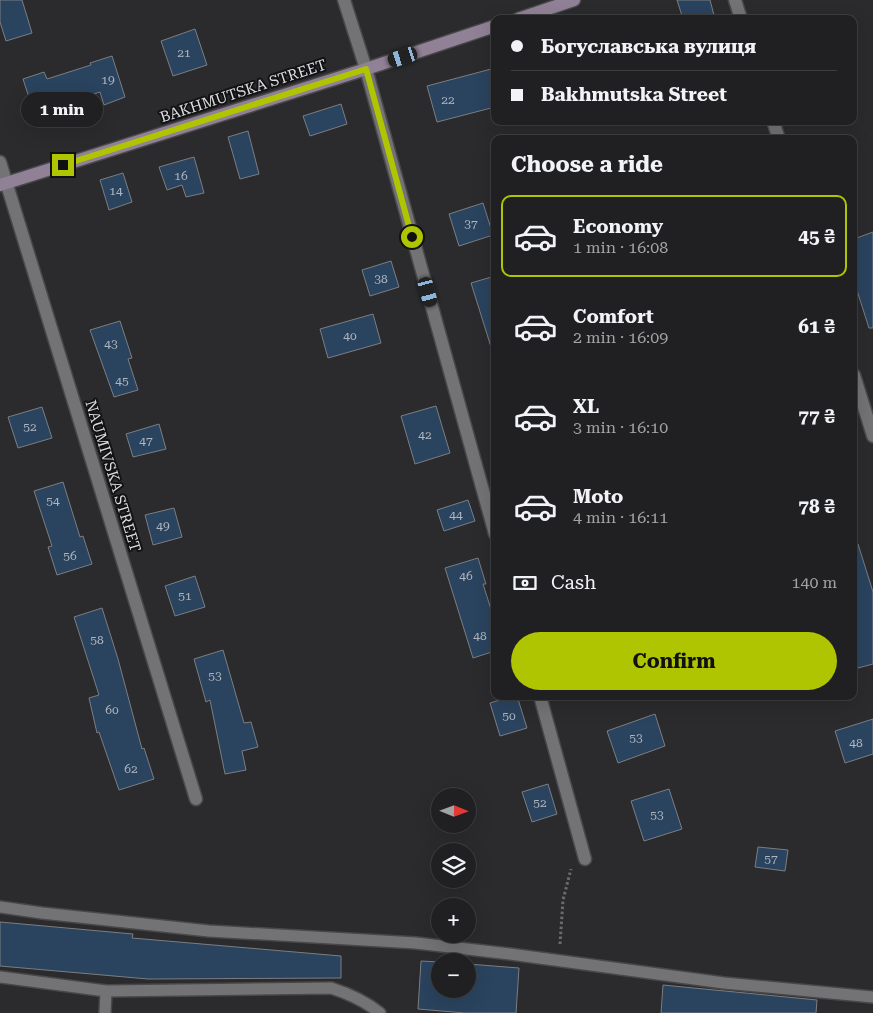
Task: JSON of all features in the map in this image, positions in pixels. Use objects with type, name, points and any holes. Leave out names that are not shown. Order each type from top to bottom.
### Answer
[{"type":"street","points":[[344,0],[366,69],[491,520]]},
{"type":"street","points":[[530,15],[574,0]]},
{"type":"street","points":[[734,0],[739,15]]},
{"type":"street","name":"BAKHMUTSKA STREET","points":[[3,184],[491,27]]},
{"type":"street","name":"NAUMIVSKA STREET","points":[[0,162],[3,184],[196,799]]},
{"type":"street","points":[[857,385],[873,436]]},
{"type":"street","points":[[541,700],[585,859]]},
{"type":"lane","points":[[0,907],[209,931],[416,943],[724,983],[873,997]]},
{"type":"lane","points":[[0,977],[106,991],[331,988],[351,994],[368,1003],[380,1013]]},
{"type":"lane","points":[[105,1013],[106,991]]},
{"type":"path","points":[[558,961],[563,900],[572,861],[585,859]]},
{"type":"building","points":[[0,0],[22,0],[32,33],[6,41],[0,22]]},
{"type":"building","points":[[677,0],[710,0],[714,15],[682,15]]},
{"type":"building","points":[[195,29],[207,65],[173,76],[161,41]]},
{"type":"building","points":[[112,56],[125,97],[104,105],[100,92],[34,113],[23,79],[44,72],[47,79]]},
{"type":"building","points":[[491,69],[491,108],[437,122],[427,86]]},
{"type":"building","points":[[341,104],[347,124],[310,136],[303,116]]},
{"type":"building","points":[[248,131],[259,174],[240,179],[228,137]]},
{"type":"building","points":[[194,157],[204,193],[186,197],[182,185],[167,190],[159,167]]},
{"type":"building","points":[[123,173],[132,202],[109,210],[100,180]]},
{"type":"building","points":[[483,203],[491,229],[491,236],[459,246],[449,214]]},
{"type":"building","points":[[873,232],[873,328],[869,328],[857,290],[857,238]]},
{"type":"building","points":[[391,261],[399,287],[370,296],[362,270]]},
{"type":"building","points":[[491,277],[491,347],[471,283]]},
{"type":"building","points":[[373,314],[381,343],[328,358],[320,329]]},
{"type":"building","points":[[120,321],[132,358],[128,359],[138,390],[114,397],[90,330]]},
{"type":"building","points":[[436,406],[450,453],[415,464],[401,416]]},
{"type":"building","points":[[42,407],[52,438],[18,448],[8,417]]},
{"type":"building","points":[[159,424],[166,449],[133,457],[126,434]]},
{"type":"building","points":[[63,482],[80,537],[83,536],[92,564],[57,575],[48,547],[52,546],[34,491]]},
{"type":"building","points":[[468,500],[475,521],[444,531],[437,510]]},
{"type":"building","points":[[174,508],[182,537],[153,545],[145,515]]},
{"type":"building","points":[[857,544],[873,592],[873,664],[858,668]]},
{"type":"building","points":[[478,558],[486,584],[483,584],[491,609],[491,652],[473,658],[445,568]]},
{"type":"building","points":[[195,576],[205,607],[175,616],[165,586]]},
{"type":"building","points":[[102,608],[142,749],[144,748],[154,779],[119,790],[99,732],[97,733],[89,698],[99,695],[74,617]]},
{"type":"building","points":[[223,650],[244,723],[251,722],[258,747],[242,751],[246,770],[225,774],[210,700],[206,702],[194,659]]},
{"type":"building","points":[[500,700],[518,700],[527,728],[500,736],[490,703]]},
{"type":"building","points":[[655,714],[665,746],[618,763],[607,731]]},
{"type":"building","points":[[873,719],[873,754],[845,763],[835,731]]},
{"type":"building","points":[[548,784],[557,814],[532,822],[522,792]]},
{"type":"building","points":[[669,789],[682,829],[644,841],[631,801]]},
{"type":"building","points":[[758,847],[788,850],[785,871],[755,867]]},
{"type":"building","points":[[0,922],[133,934],[132,938],[341,956],[341,978],[148,979],[0,966]]},
{"type":"building","points":[[421,961],[431,962],[431,998],[476,998],[476,965],[519,968],[516,1013],[465,1013],[418,1009]]},
{"type":"building","points":[[663,985],[817,1000],[816,1013],[661,1013]]},
{"type":"route","points":[[63,165],[366,69],[412,237]]}]
